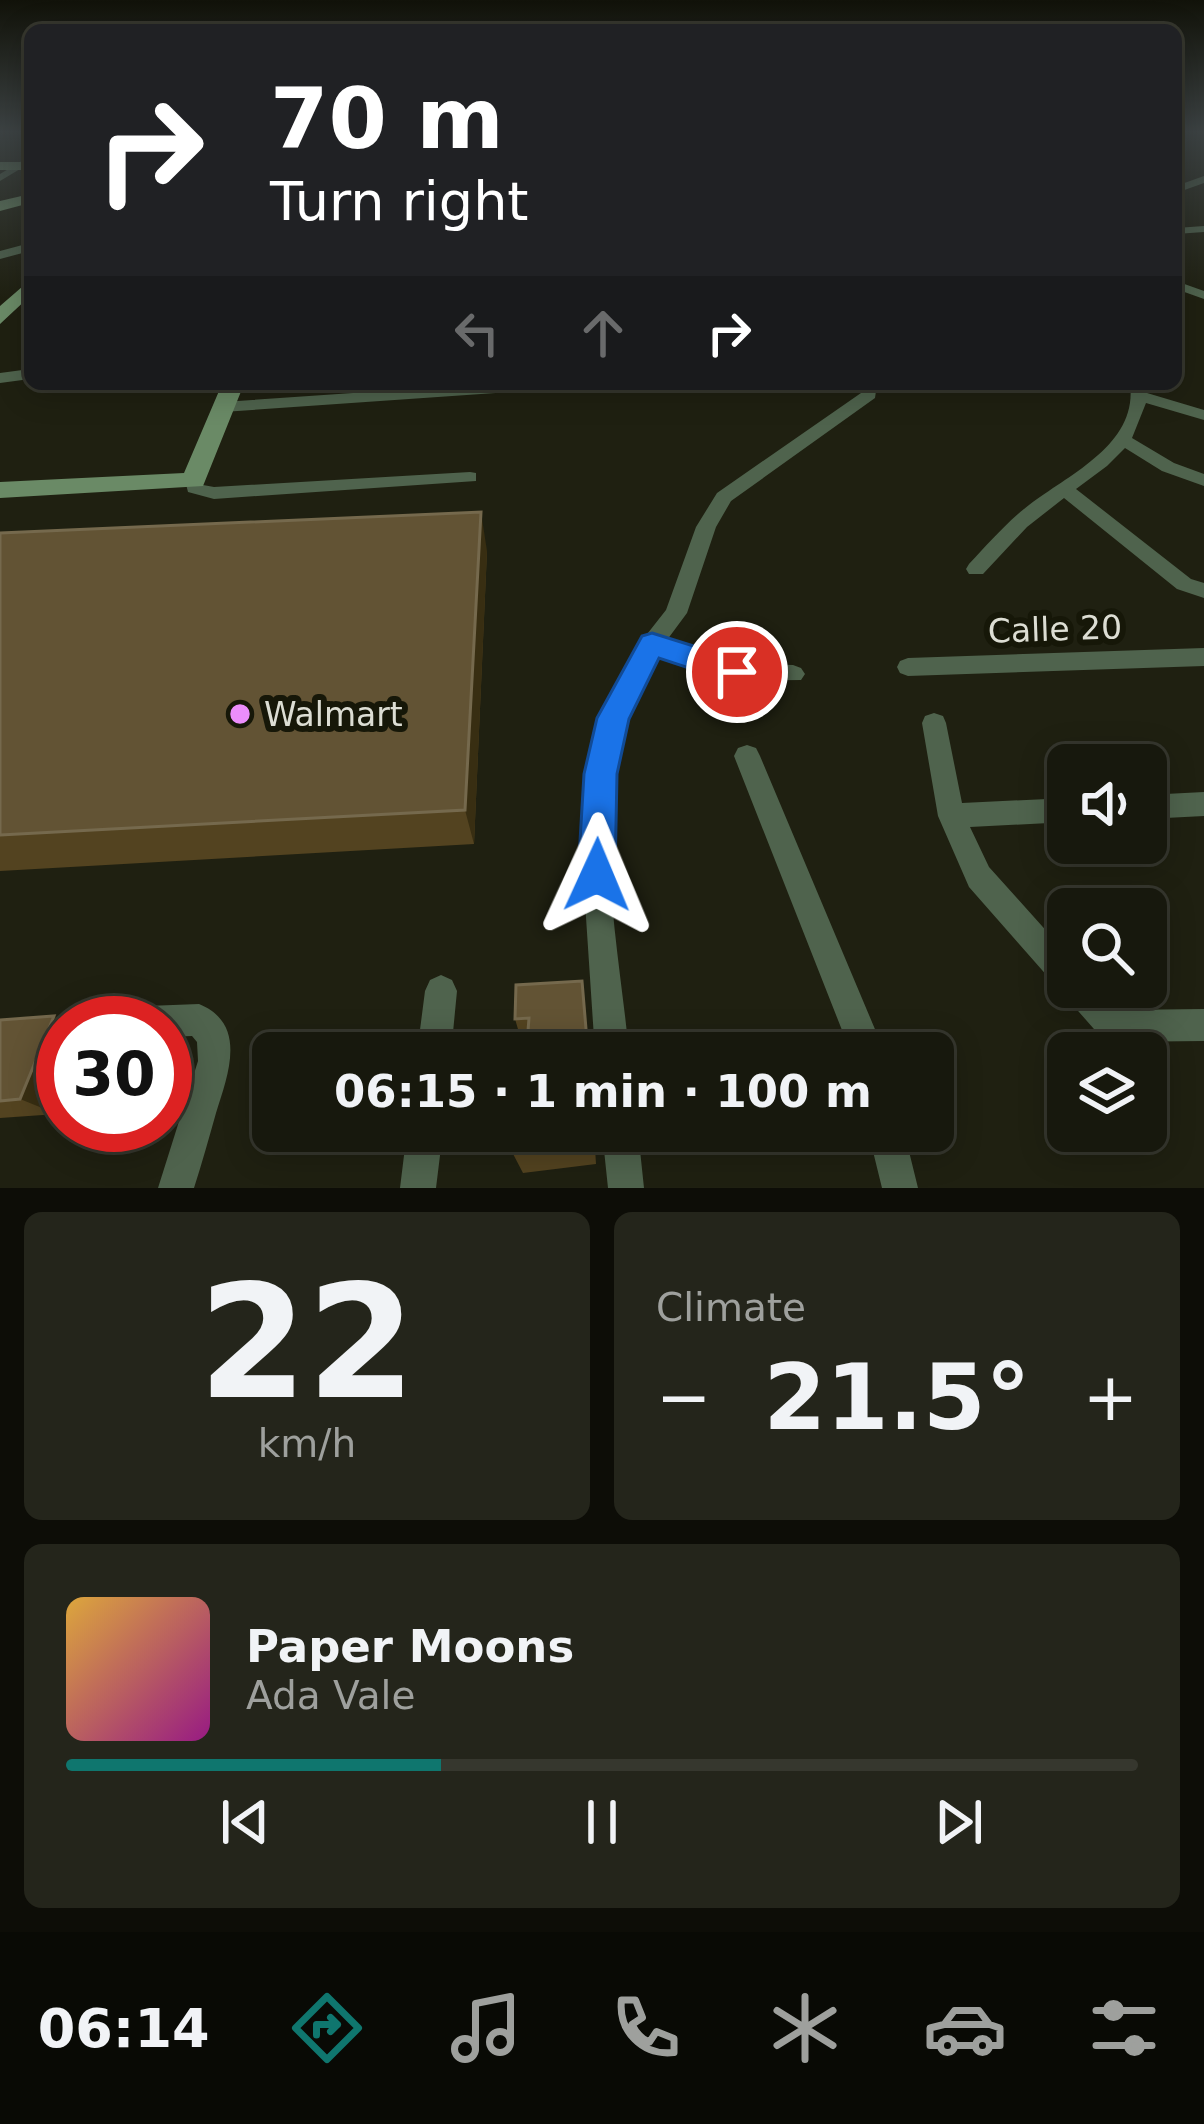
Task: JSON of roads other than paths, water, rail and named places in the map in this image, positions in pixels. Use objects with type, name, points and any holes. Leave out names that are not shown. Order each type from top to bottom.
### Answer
[{"type":"street","points":[[0,303],[24,280]]},
{"type":"street","points":[[0,318],[24,292]]},
{"type":"street","points":[[375,390],[228,395],[194,488],[214,493],[470,477]]},
{"type":"street","points":[[610,1032],[595,842],[601,774],[613,718],[652,644],[676,613],[706,527],[724,497],[845,416],[869,390]]},
{"type":"street","points":[[976,568],[1033,511],[1124,440],[1135,423],[1137,390],[1204,415]]},
{"type":"street","points":[[1124,440],[1168,467],[1204,480]]},
{"type":"street","points":[[0,490],[194,480]]},
{"type":"street","points":[[1064,489],[1184,584],[1204,591]]},
{"type":"street","points":[[652,644],[737,672],[794,674]]},
{"type":"street","name":"Calle 20","points":[[908,667],[1204,657]]},
{"type":"street","points":[[934,723],[951,815],[979,877],[1047,954]]},
{"type":"street","points":[[747,756],[859,1032]]},
{"type":"street","points":[[1167,806],[1204,804]]},
{"type":"street","points":[[951,815],[1047,811]]},
{"type":"street","points":[[436,1032],[441,991]]},
{"type":"street","points":[[1095,1008],[1112,1026],[1204,1025]]},
{"type":"street","points":[[192,1020],[199,1020],[213,1035],[215,1061],[192,1136]]},
{"type":"street","points":[[176,1188],[187,1152]]},
{"type":"street","points":[[418,1188],[422,1152]]},
{"type":"street","points":[[623,1152],[629,1188]]},
{"type":"street","points":[[891,1152],[900,1188]]},
{"type":"place","name":"Walmart","points":[[240,714]]}]
